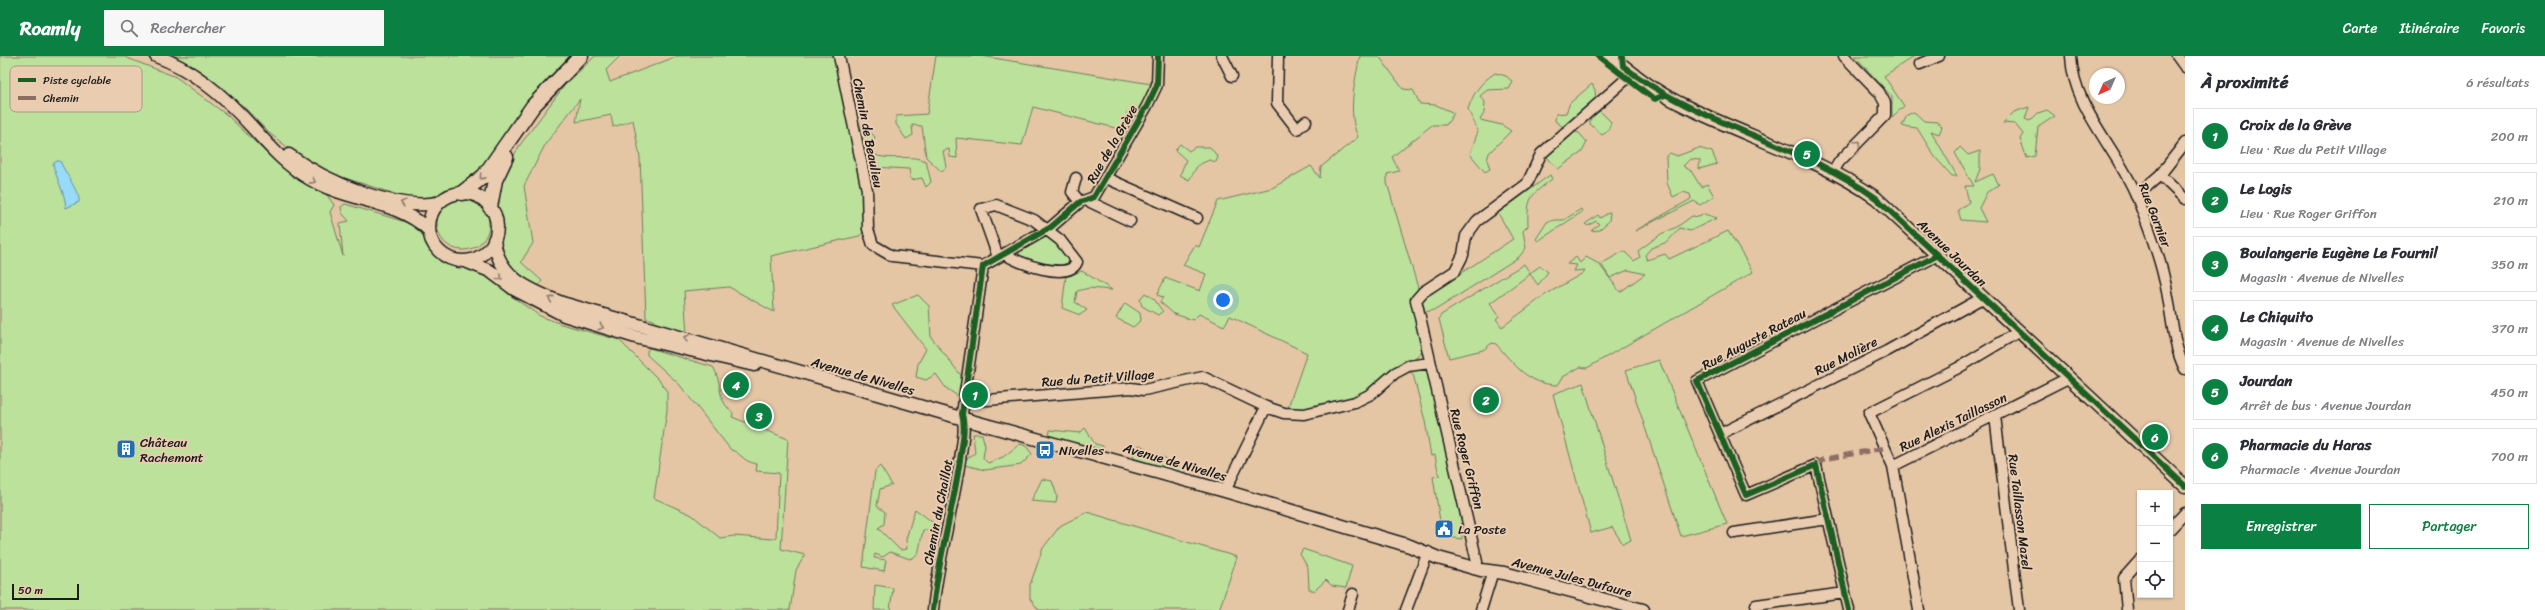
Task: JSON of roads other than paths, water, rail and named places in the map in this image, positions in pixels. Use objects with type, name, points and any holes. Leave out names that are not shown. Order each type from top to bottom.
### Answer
[{"type":"highway","points":[[462,193],[484,176],[533,106],[581,56]]},
{"type":"highway","points":[[490,207],[495,180],[500,169],[558,81]]},
{"type":"main road","points":[[156,56],[201,81],[253,128],[284,161],[310,179],[333,191],[400,212],[417,219],[429,230]]},
{"type":"main road","name":"Avenue Jourdan","points":[[1612,56],[1633,73],[1678,103],[1833,172],[1881,202],[2018,332],[2185,486]]},
{"type":"main road","points":[[253,128],[299,162],[342,184],[405,204],[417,206],[438,203],[447,197],[462,193],[477,196],[490,207],[495,218],[497,229],[494,240],[483,254],[465,261],[445,256],[432,241],[429,230],[431,216],[438,203]]},
{"type":"main road","name":"Avenue de Nivelles","points":[[494,240],[497,260],[520,283],[538,293],[562,303],[742,354],[798,372],[964,420],[1225,491],[1428,552],[1438,558],[1481,570],[1493,571]]},
{"type":"main road","name":"Avenue de Nivelles","points":[[465,261],[490,271],[524,296],[564,315],[640,338],[741,362],[798,372]]},
{"type":"main road","name":"Avenue de Nivelles","points":[[1428,552],[1438,550],[1485,564],[1493,571]]},
{"type":"main road","name":"Avenue Jules Dufaure","points":[[1493,571],[1643,610]]},
{"type":"street","name":"Chemin de Beaulieu","points":[[839,56],[867,190],[868,229],[874,245],[892,256],[983,266]]},
{"type":"street","name":"Rue de la Grève","points":[[983,266],[1048,229],[1083,201],[1094,198],[1157,85],[1158,56]]},
{"type":"street","points":[[1222,56],[1232,76]]},
{"type":"street","points":[[1278,56],[1277,103],[1297,129],[1306,121]]},
{"type":"street","points":[[1833,172],[1839,162],[1885,115],[1885,103],[1879,92],[1844,56]]},
{"type":"street","points":[[1920,64],[1939,56]]},
{"type":"street","name":"Rue Garnier","points":[[2071,56],[2071,72],[2082,99],[2136,196],[2164,277],[2174,330],[2185,369]]},
{"type":"street","points":[[2177,56],[2185,67]]},
{"type":"street","name":"Rue Roger Griffon","points":[[1477,562],[1416,300],[1423,292],[1455,272],[1463,255],[1466,236],[1477,221],[1527,184],[1541,154],[1633,73]]},
{"type":"street","points":[[2136,196],[2160,175],[2185,143]]},
{"type":"street","points":[[2160,175],[2185,199]]},
{"type":"street","points":[[1076,178],[1072,192],[1083,201],[1130,221]]},
{"type":"street","points":[[1106,178],[1197,218]]},
{"type":"street","points":[[996,205],[1034,220],[1048,229],[1075,256],[1077,262],[1076,265],[1062,271],[1022,264],[1001,256],[981,209],[996,205]]},
{"type":"street","name":"Rue Auguste Rateau","points":[[1849,610],[1816,465],[1746,495],[1697,381],[1938,255]]},
{"type":"street","points":[[964,420],[964,402],[983,266]]},
{"type":"street","name":"Rue Molière","points":[[1720,434],[1887,351],[1982,298]]},
{"type":"street","points":[[1893,466],[1869,413],[1958,368],[2018,332]]},
{"type":"street","name":"Rue du Petit Village","points":[[964,402],[1130,388],[1144,390],[1203,377],[1266,407],[1284,413],[1304,414],[1355,402],[1408,366],[1430,363]]},
{"type":"street","name":"Rue Alexis Taillasson","points":[[1919,610],[1893,466],[2068,378]]},
{"type":"street","points":[[1225,491],[1266,407]]},
{"type":"street","name":"Rue Taillasson Mazel","points":[[1995,416],[2019,610]]},
{"type":"street","name":"Chemin du Chaillot","points":[[933,610],[936,575],[957,484],[965,426],[964,420]]},
{"type":"street","points":[[2173,526],[2185,514]]},
{"type":"street","points":[[1734,533],[1828,519]]},
{"type":"street","points":[[1406,610],[1428,552]]},
{"type":"street","points":[[2127,610],[2124,578],[2138,562]]},
{"type":"street","points":[[1481,610],[1493,571]]},
{"type":"street","points":[[1756,605],[1845,593]]},
{"type":"street","points":[[1348,610],[1353,594]]},
{"type":"water","points":[[60,161],[79,199],[79,202],[66,208],[64,196],[53,164]]},
{"type":"place","name":"Jourdan","points":[[1807,154]]},
{"type":"place","name":"Le Chiquito","points":[[736,385]]},
{"type":"place","name":"Croix de la Grève","points":[[975,395]]},
{"type":"place","name":"Le Logis","points":[[1486,400]]},
{"type":"place","name":"Boulangerie Eugène Le Fournil","points":[[759,416]]},
{"type":"place","name":"Pharmacie du Haras","points":[[2155,437]]},
{"type":"place","name":"Château Rachemont","points":[[126,449]]},
{"type":"place","name":"Nivelles","points":[[1045,450]]},
{"type":"place","name":"La Poste","points":[[1444,529]]}]
